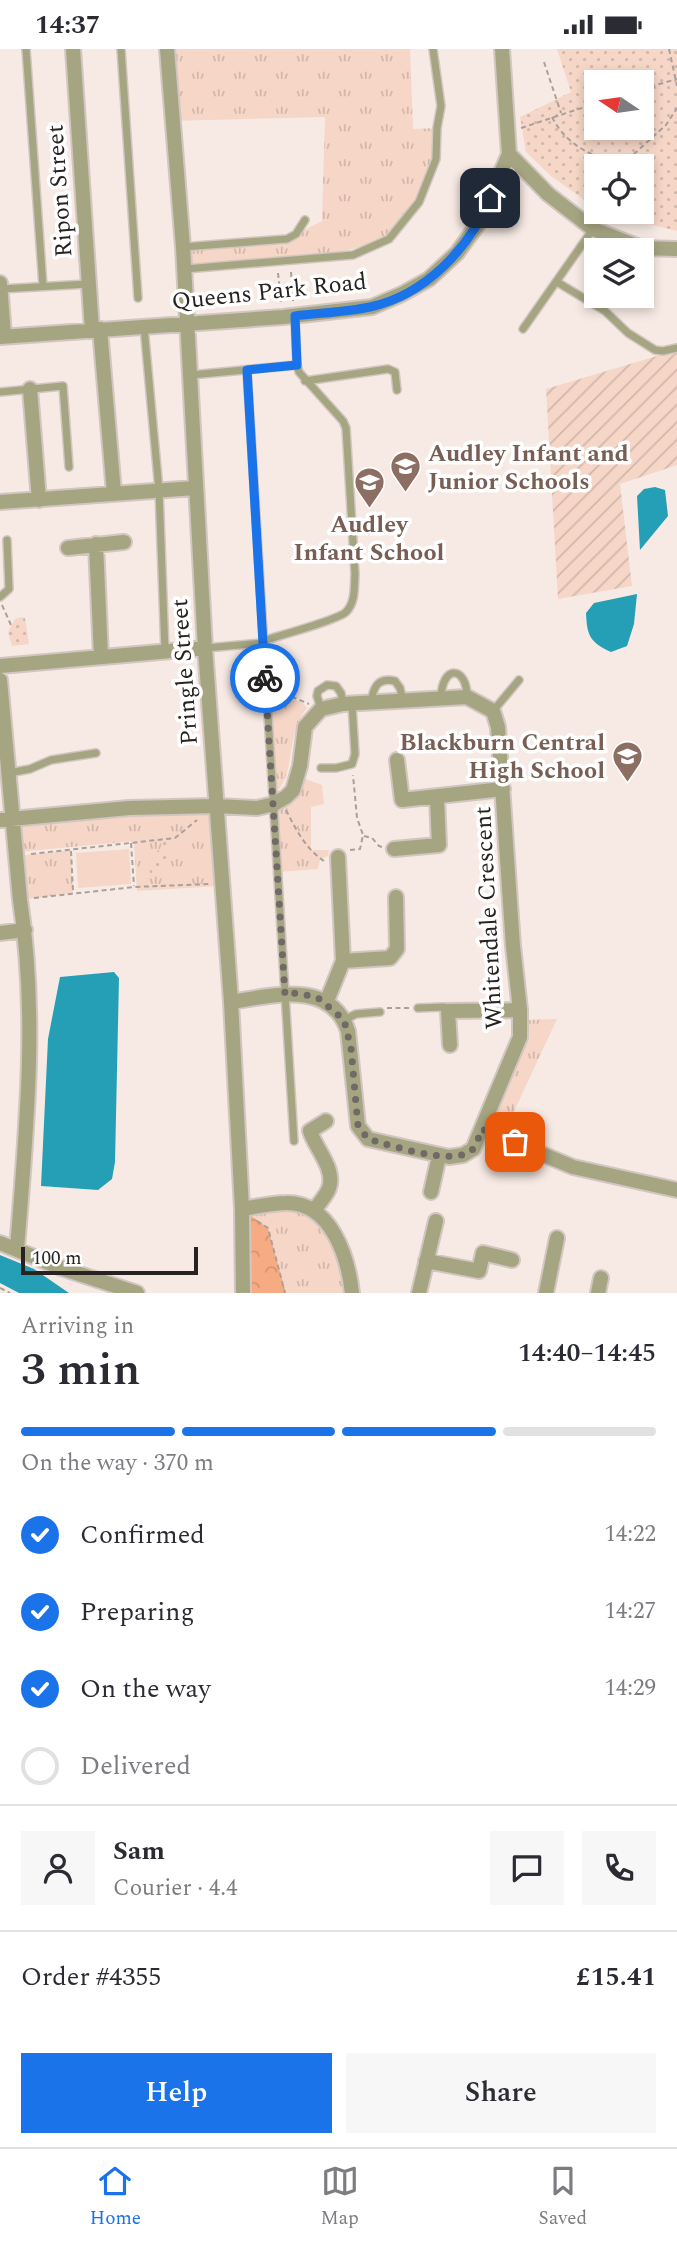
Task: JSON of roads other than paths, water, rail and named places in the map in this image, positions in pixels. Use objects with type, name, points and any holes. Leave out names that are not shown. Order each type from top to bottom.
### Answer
[{"type":"street","name":"Ripon Street","points":[[73,49],[88,284],[96,329],[114,493]]},
{"type":"street","name":"Pringle Street","points":[[167,49],[183,247],[205,648],[231,1002],[242,1209],[243,1293]]},
{"type":"street","points":[[502,49],[509,154],[548,194],[593,229],[642,248],[677,249]]},
{"type":"street","name":"Queens Park Road","points":[[2,336],[289,317],[372,307],[429,279],[457,253],[481,220],[509,154]]},
{"type":"street","points":[[0,283],[2,336]]},
{"type":"street","points":[[30,389],[39,500]]},
{"type":"street","points":[[0,502],[195,488]]},
{"type":"street","points":[[68,548],[124,542]]},
{"type":"street","points":[[96,544],[101,657]]},
{"type":"street","points":[[5,665],[205,648]]},
{"type":"street","points":[[0,680],[9,773],[7,820],[16,856],[25,930],[30,1013],[17,1249]]},
{"type":"street","points":[[7,820],[129,809],[257,807],[277,802],[293,790],[300,766],[305,727],[318,711],[348,704],[467,697],[492,711]]},
{"type":"street","name":"Whitendale Crescent","points":[[344,1020],[351,1048],[358,1126],[368,1139],[449,1157],[463,1155],[473,1149],[520,1037],[498,727],[492,711]]},
{"type":"street","points":[[397,760],[402,800],[503,789]]},
{"type":"street","points":[[394,849],[439,845],[437,798]]},
{"type":"street","points":[[326,1003],[343,961],[338,861]]},
{"type":"street","points":[[343,961],[390,958],[397,949],[397,897]]},
{"type":"street","points":[[0,933],[25,930]]},
{"type":"street","points":[[231,1002],[293,993],[317,997],[344,1020]]},
{"type":"street","points":[[450,1045],[448,1011],[520,1010]]},
{"type":"street","points":[[314,1211],[330,1187],[329,1169],[313,1142],[310,1131],[326,1121]]},
{"type":"street","points":[[482,1129],[573,1167],[677,1191]]},
{"type":"street","points":[[431,1192],[439,1156]]},
{"type":"street","points":[[242,1209],[288,1202],[314,1211],[333,1230],[349,1267],[352,1293]]},
{"type":"street","points":[[419,1293],[436,1221]]},
{"type":"street","points":[[546,1293],[557,1238]]},
{"type":"street","points":[[0,1243],[61,1268],[136,1293]]},
{"type":"street","points":[[426,1261],[479,1271],[483,1253],[512,1260]]},
{"type":"lane","points":[[26,49],[43,286]]},
{"type":"lane","points":[[121,49],[138,298]]},
{"type":"lane","points":[[184,269],[353,255],[388,239],[419,202],[436,159],[441,106],[433,49]]},
{"type":"lane","points":[[183,247],[287,239],[296,234],[305,220]]},
{"type":"lane","points":[[523,329],[593,229]]},
{"type":"lane","points":[[556,282],[605,311],[628,333],[655,350],[677,348]]},
{"type":"lane","points":[[1,289],[88,284]]},
{"type":"lane","points":[[205,648],[262,642],[334,620],[347,611],[354,597],[346,428],[343,421],[305,381],[297,365],[289,317]]},
{"type":"lane","points":[[144,326],[159,490],[165,652]]},
{"type":"lane","points":[[191,375],[297,365]]},
{"type":"lane","points":[[305,381],[388,369],[395,372],[397,390]]},
{"type":"lane","points":[[247,370],[262,642],[277,802],[294,1141]]},
{"type":"lane","points":[[0,392],[63,386],[69,467]]},
{"type":"lane","points":[[0,599],[9,589],[7,540]]},
{"type":"lane","points":[[441,698],[441,683],[446,675],[452,673],[464,680],[467,697]]},
{"type":"lane","points":[[371,703],[373,689],[379,682],[387,679],[395,681],[403,701]]},
{"type":"lane","points":[[492,711],[519,680]]},
{"type":"lane","points":[[318,711],[318,691],[327,685],[336,686],[348,704],[355,754],[352,764],[321,768]]},
{"type":"lane","points":[[9,773],[60,758],[96,753]]},
{"type":"lane","points":[[418,1008],[444,1007],[448,1011]]},
{"type":"lane","points":[[344,1020],[356,1014],[380,1012]]},
{"type":"water","points":[[655,487],[665,490],[668,516],[640,550],[637,496],[644,489]]},
{"type":"water","points":[[637,594],[634,624],[627,646],[611,652],[598,645],[589,633],[586,613],[594,603]]},
{"type":"water","points":[[114,972],[119,978],[115,1162],[112,1179],[98,1190],[41,1186],[48,1039],[60,977]]},
{"type":"water","points":[[0,1255],[34,1269],[69,1293],[19,1293],[0,1283]]},
{"type":"place","name":"Audley Infant and Junior Schools","points":[[405,494]]},
{"type":"place","name":"Audley Infant School","points":[[369,509]]},
{"type":"place","name":"Blackburn Central High School","points":[[628,783]]}]
